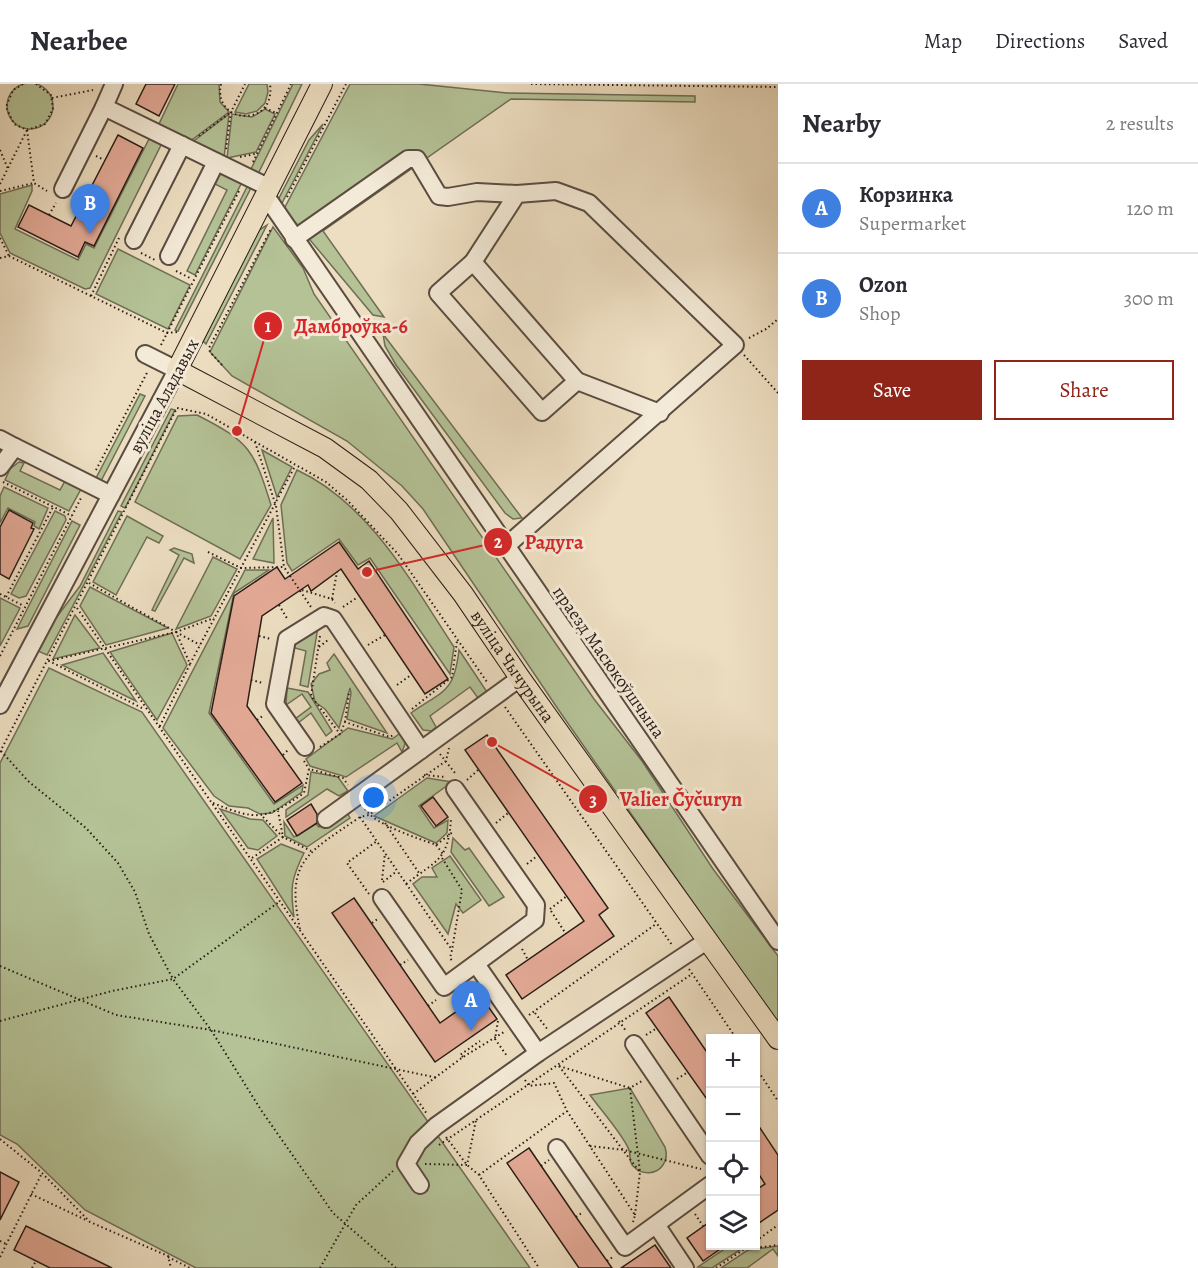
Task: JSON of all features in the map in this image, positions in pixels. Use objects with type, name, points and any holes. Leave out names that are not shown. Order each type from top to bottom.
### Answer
[{"type":"main road","name":"вуліца Аладавых","points":[[177,370],[322,84]]},
{"type":"main road","name":"вуліца Чычурына","points":[[177,370],[306,436],[369,480],[422,540],[778,1039]]},
{"type":"street","points":[[61,194],[113,86]]},
{"type":"street","points":[[104,107],[182,145],[221,156],[268,192]]},
{"type":"street","points":[[128,235],[182,145]]},
{"type":"street","points":[[170,256],[221,156]]},
{"type":"street","points":[[294,239],[408,159],[417,159],[439,196],[448,197],[477,192],[517,194],[556,191],[589,203],[735,345],[506,547]]},
{"type":"street","name":"праезд Масюкоўшчына","points":[[268,192],[278,215],[294,239],[778,941]]},
{"type":"street","points":[[517,194],[473,262],[438,293],[542,412],[577,381]]},
{"type":"street","points":[[473,262],[577,381],[660,413]]},
{"type":"street","points":[[149,356],[177,370]]},
{"type":"street","name":"вуліца Аладавых","points":[[0,705],[177,370]]},
{"type":"street","points":[[0,439],[111,495]]},
{"type":"street","points":[[0,466],[15,447]]},
{"type":"street","points":[[308,750],[275,704],[287,639],[323,610],[333,619],[428,750]]},
{"type":"street","points":[[326,819],[501,702],[520,678]]},
{"type":"street","points":[[382,890],[444,987],[535,920],[537,905],[456,782]]},
{"type":"street","points":[[420,1185],[406,1164],[418,1143],[436,1126],[516,1068],[708,940]]},
{"type":"street","points":[[469,969],[538,1053]]},
{"type":"street","points":[[634,1044],[706,1149]]},
{"type":"street","points":[[557,1148],[625,1247],[706,1189]]},
{"type":"street","points":[[657,1226],[685,1268]]},
{"type":"path","points":[[23,84],[17,85],[9,96],[7,113],[14,124],[27,130],[41,127],[48,121],[53,109],[52,98],[46,89],[36,84]]},
{"type":"path","points":[[221,84],[221,98],[231,112],[245,116],[265,108],[269,100],[270,84]]},
{"type":"path","points":[[221,156],[231,112],[245,84]]},
{"type":"path","points":[[0,656],[24,606],[139,389],[149,356],[167,333],[291,84]]},
{"type":"path","points":[[222,365],[209,348],[346,84]]},
{"type":"path","points":[[531,84],[778,87]]},
{"type":"path","points":[[52,98],[113,86]]},
{"type":"path","points":[[265,108],[277,114]]},
{"type":"path","points":[[198,137],[231,112]]},
{"type":"path","points":[[0,184],[27,130]]},
{"type":"path","points":[[27,130],[34,183]]},
{"type":"path","points":[[0,150],[8,170]]},
{"type":"path","points":[[235,158],[257,153]]},
{"type":"path","points":[[93,154],[105,160]]},
{"type":"path","points":[[0,191],[34,183],[83,203]]},
{"type":"path","points":[[49,215],[61,194]]},
{"type":"path","points":[[91,296],[128,235]]},
{"type":"path","points":[[0,238],[9,256],[167,333],[177,332]]},
{"type":"path","points":[[0,258],[9,256]]},
{"type":"path","points":[[778,319],[766,329],[735,345],[778,393]]},
{"type":"path","points":[[139,389],[147,393]]},
{"type":"path","points":[[396,1268],[333,1213],[261,1110],[211,1030],[173,979],[148,934],[135,891],[118,863],[86,828],[28,781],[0,752],[49,661],[177,408],[200,411],[326,482],[398,554],[733,1034]]},
{"type":"path","points":[[255,441],[276,506]]},
{"type":"path","points":[[159,728],[214,618],[276,506],[295,465]]},
{"type":"path","points":[[0,482],[72,516]]},
{"type":"path","points":[[6,597],[53,507]]},
{"type":"path","points":[[208,552],[241,568],[284,567]]},
{"type":"path","points":[[337,572],[332,599],[323,610],[312,696],[340,734]]},
{"type":"path","points":[[88,583],[200,645]]},
{"type":"path","points":[[300,590],[332,599],[340,609],[358,597]]},
{"type":"path","points":[[0,594],[24,606]]},
{"type":"path","points":[[323,610],[332,599]]},
{"type":"path","points":[[279,605],[290,624]]},
{"type":"path","points":[[76,606],[145,709],[252,858],[395,1070],[467,1165],[479,1175],[539,1268]]},
{"type":"path","points":[[49,661],[176,632],[214,618]]},
{"type":"path","points":[[176,632],[190,664]]},
{"type":"path","points":[[259,636],[277,640]]},
{"type":"path","points":[[345,723],[390,737],[452,677],[457,641]]},
{"type":"path","points":[[49,661],[145,709]]},
{"type":"path","points":[[392,688],[411,675]]},
{"type":"path","points":[[251,680],[268,685]]},
{"type":"path","points":[[308,750],[340,734],[345,723],[349,692]]},
{"type":"path","points":[[497,713],[501,702]]},
{"type":"path","points":[[257,720],[268,712]]},
{"type":"path","points":[[301,932],[294,891],[296,875],[311,851],[360,818],[369,815],[446,761],[450,745]]},
{"type":"path","points":[[428,750],[446,761],[456,782]]},
{"type":"path","points":[[211,802],[249,815],[263,817],[278,811],[304,793],[309,769],[343,778],[358,797]]},
{"type":"path","points":[[424,775],[456,782],[478,770]]},
{"type":"path","points":[[278,811],[283,837]]},
{"type":"path","points":[[369,815],[436,845],[443,854]]},
{"type":"path","points":[[263,817],[283,837],[311,851]]},
{"type":"path","points":[[360,818],[452,951]]},
{"type":"path","points":[[406,884],[442,858],[450,834],[451,819]]},
{"type":"path","points":[[385,824],[419,873]]},
{"type":"path","points":[[436,845],[454,831]]},
{"type":"path","points":[[252,858],[283,837]]},
{"type":"path","points":[[382,890],[385,853]]},
{"type":"path","points":[[442,858],[462,890],[450,958],[469,969]]},
{"type":"path","points":[[0,1021],[112,991],[173,979],[279,901]]},
{"type":"path","points":[[550,909],[566,934]]},
{"type":"path","points":[[413,1094],[438,1078],[463,1057],[495,1039],[657,923]]},
{"type":"path","points":[[0,966],[116,1015],[211,1030],[438,1078]]},
{"type":"path","points":[[431,1151],[559,1066],[619,1021],[692,974]]},
{"type":"path","points":[[448,993],[459,1009]]},
{"type":"path","points":[[428,1006],[439,997]]},
{"type":"path","points":[[513,1025],[500,1014],[495,1039],[530,1086]]},
{"type":"path","points":[[463,1057],[460,1055],[480,1041]]},
{"type":"path","points":[[559,1066],[630,1088],[654,1074]]},
{"type":"path","points":[[559,1066],[640,1172]]},
{"type":"path","points":[[760,1074],[778,1101]]},
{"type":"path","points":[[530,1086],[554,1083],[567,1111],[635,1215]]},
{"type":"path","points":[[625,1247],[635,1215],[640,1172],[630,1088]]},
{"type":"path","points":[[479,1175],[567,1111]]},
{"type":"path","points":[[467,1165],[476,1120]]},
{"type":"path","points":[[0,1138],[42,1173],[90,1222]]},
{"type":"path","points":[[590,1146],[624,1150],[706,1170]]},
{"type":"path","points":[[320,1268],[356,1204],[395,1169],[406,1164],[467,1165]]},
{"type":"path","points":[[0,1257],[42,1173]]},
{"type":"path","points":[[31,1194],[190,1268]]},
{"type":"path","points":[[760,1238],[778,1225]]},
{"type":"path","points":[[0,1241],[6,1244]]},
{"type":"path","points":[[760,1247],[778,1245]]},
{"type":"path","points":[[716,1268],[743,1250]]},
{"type":"path","points":[[168,1256],[171,1268]]},
{"type":"path","points":[[32,1268],[36,1261]]},
{"type":"green space","points":[[30,83],[39,84],[46,90],[52,97],[52,115],[46,122],[39,128],[30,129],[21,128],[14,122],[8,115],[7,106],[8,97],[14,90],[21,84]]},
{"type":"green space","points":[[178,84],[219,84],[220,102],[229,112],[189,142],[158,126]]},
{"type":"green space","points":[[249,84],[267,84],[268,92],[265,103],[257,111],[246,114],[235,112]]},
{"type":"green space","points":[[293,84],[302,84],[258,174],[250,171]]},
{"type":"green space","points":[[350,84],[419,84],[507,93],[695,96],[695,102],[511,99],[323,231],[384,317],[373,315],[284,209]]},
{"type":"green space","points":[[265,109],[275,114],[256,152],[227,158],[232,114],[252,117]]},
{"type":"green space","points":[[229,114],[224,158],[191,143]]},
{"type":"green space","points":[[323,124],[281,205],[278,200],[309,140]]},
{"type":"green space","points":[[150,137],[162,143],[90,288],[85,289],[10,253],[0,233],[0,194],[32,185],[32,191],[15,229],[78,260],[86,244],[94,248]]},
{"type":"green space","points":[[218,167],[243,180],[195,275],[187,271],[227,190],[211,182]]},
{"type":"green space","points":[[250,181],[254,182],[178,331],[175,330]]},
{"type":"green space","points":[[267,225],[206,344],[203,341],[259,230]]},
{"type":"green space","points":[[273,227],[303,268],[314,294],[594,699],[642,761],[713,869],[778,956],[778,1024],[560,712],[423,509],[402,486],[347,441],[232,376],[210,352]]},
{"type":"green space","points":[[118,249],[190,285],[168,329],[96,294]]},
{"type":"green space","points":[[383,334],[522,518],[513,519],[505,513],[396,365],[385,346]]},
{"type":"green space","points":[[140,394],[145,396],[100,483],[95,480]]},
{"type":"green space","points":[[171,409],[175,410],[125,508],[121,506]]},
{"type":"green space","points":[[197,415],[229,433],[248,450],[260,472],[271,505],[240,559],[135,502],[178,416]]},
{"type":"green space","points":[[262,450],[292,467],[277,497]]},
{"type":"green space","points":[[19,462],[24,463],[20,471],[60,490],[65,481],[81,489],[69,511],[5,480],[10,469]]},
{"type":"green space","points":[[297,470],[323,484],[346,503],[387,547],[454,647],[450,674],[370,558],[358,565],[339,539],[292,571],[287,563],[281,505]]},
{"type":"green space","points":[[4,487],[48,508],[39,529],[34,526],[35,522],[8,508],[0,523],[0,496]]},
{"type":"green space","points":[[55,511],[65,516],[66,520],[26,596],[19,598],[11,594]]},
{"type":"green space","points":[[118,511],[122,512],[47,655],[38,651],[56,618],[80,586]]},
{"type":"green space","points":[[127,516],[163,536],[159,543],[147,537],[116,595],[93,582]]},
{"type":"green space","points":[[273,518],[274,563],[253,559]]},
{"type":"green space","points":[[72,521],[80,525],[28,626],[17,629]]},
{"type":"green space","points":[[174,548],[192,554],[194,563],[184,558],[155,611],[152,610],[179,555],[170,550]]},
{"type":"green space","points":[[213,557],[237,569],[211,616],[176,629]]},
{"type":"green space","points":[[245,570],[269,570],[234,593],[209,713],[274,804],[303,785],[302,792],[272,813],[260,814],[248,808],[229,806],[214,796],[163,728]]},
{"type":"green space","points":[[90,587],[168,628],[106,645],[80,606]]},
{"type":"green space","points":[[0,598],[20,608],[0,646]]},
{"type":"green space","points":[[75,615],[100,648],[53,659]]},
{"type":"green space","points":[[318,627],[308,687],[300,685],[306,651],[295,648],[295,642]]},
{"type":"green space","points":[[172,633],[187,665],[157,720],[110,652]]},
{"type":"green space","points":[[459,650],[487,692],[478,698],[470,687],[430,716],[436,727],[432,731],[423,730],[411,713],[446,689],[454,675]]},
{"type":"green space","points":[[103,653],[136,701],[62,665]]},
{"type":"green space","points":[[334,654],[387,733],[347,719],[350,688],[339,728],[325,709],[315,702],[311,684],[319,674],[330,670],[327,663]]},
{"type":"green space","points":[[49,668],[142,712],[530,1268],[196,1268],[85,1210],[17,1144],[0,1135],[0,763]]},
{"type":"green space","points":[[287,688],[308,692],[332,731],[326,736],[311,713],[298,723],[295,719],[311,707],[302,694],[286,705]]},
{"type":"green space","points":[[348,728],[392,739],[402,732],[405,744],[402,752],[397,743],[346,777],[310,766],[306,759]]},
{"type":"green space","points":[[311,772],[338,777],[348,791],[339,796],[327,789],[286,817],[286,810],[308,795]]},
{"type":"green space","points":[[427,778],[452,782],[419,806],[434,828],[448,820],[447,833],[436,843],[374,816]]},
{"type":"green space","points":[[220,809],[250,819],[263,820],[277,836],[258,850],[248,848]]},
{"type":"green space","points":[[345,809],[350,818],[307,847],[285,836],[284,822],[294,837],[315,823],[319,827]]},
{"type":"green space","points":[[453,838],[465,850],[469,848],[504,897],[489,906],[451,852]]},
{"type":"green space","points":[[281,844],[304,853],[296,870],[293,884],[294,917],[257,859]]},
{"type":"green space","points":[[450,856],[481,900],[463,913],[456,904],[448,934],[413,884],[422,877],[437,877],[432,868]]},
{"type":"green space","points":[[630,1088],[666,1149],[664,1163],[657,1171],[649,1173],[637,1170],[632,1165],[626,1144],[590,1095]]},
{"type":"green space","points":[[778,1246],[778,1256],[773,1249],[747,1268],[721,1268],[748,1250]]},
{"type":"green space","points":[[723,1250],[740,1250],[712,1268],[698,1267]]},
{"type":"building","points":[[146,84],[175,84],[159,116],[136,104]]},
{"type":"building","points":[[118,135],[143,148],[94,246],[85,242],[78,257],[18,227],[29,205],[71,226]]},
{"type":"building","points":[[9,510],[33,523],[31,528],[34,529],[9,579],[0,574],[0,527]]},
{"type":"building","points":[[339,542],[358,569],[369,561],[448,679],[425,694],[341,569],[311,591],[308,585],[262,616],[247,706],[302,783],[275,802],[211,713],[234,596],[277,567],[285,579]]},
{"type":"building","points":[[487,735],[608,908],[599,915],[614,936],[522,999],[506,975],[584,921],[465,750]]},
{"type":"building","points":[[433,797],[448,817],[436,826],[421,806]]},
{"type":"building","points":[[311,804],[317,814],[317,823],[297,836],[287,820]]},
{"type":"building","points":[[354,898],[440,1023],[480,995],[497,1019],[435,1062],[332,913]]},
{"type":"building","points":[[669,997],[706,1051],[706,1098],[646,1013]]},
{"type":"building","points":[[760,1128],[778,1155],[778,1210],[760,1222],[760,1187],[765,1184],[760,1176]]},
{"type":"building","points":[[529,1148],[612,1268],[579,1268],[507,1163]]},
{"type":"building","points":[[0,1172],[19,1182],[0,1220]]},
{"type":"building","points":[[706,1225],[706,1250],[719,1250],[703,1261],[687,1238]]},
{"type":"building","points":[[26,1226],[112,1268],[50,1268],[14,1250]]},
{"type":"building","points":[[655,1245],[671,1268],[621,1268]]},
{"type":"place","name":"Ozon","points":[[90,234]]},
{"type":"place","name":"Дамброўка-6","points":[[237,431]]},
{"type":"place","name":"Радуга","points":[[367,572]]},
{"type":"place","name":"Valier Čyčuryn","points":[[492,742]]},
{"type":"place","name":"Корзинка","points":[[471,1031]]}]
